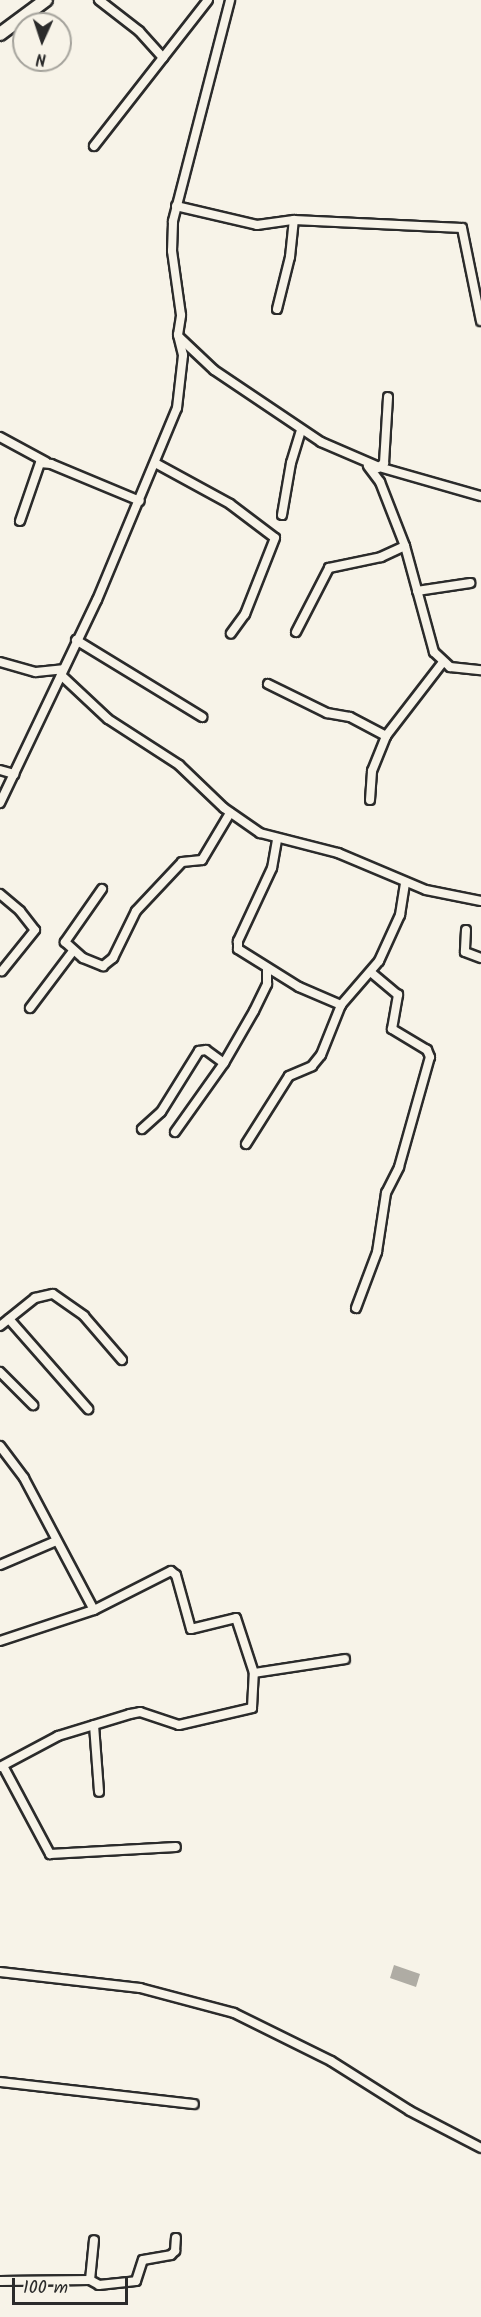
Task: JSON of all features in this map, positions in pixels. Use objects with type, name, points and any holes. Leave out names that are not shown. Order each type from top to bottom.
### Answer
[{"type":"main road","points":[[0,34],[46,0]]},
{"type":"street","points":[[99,0],[139,31],[163,58]]},
{"type":"street","points":[[94,146],[208,0]]},
{"type":"street","points":[[0,803],[157,464],[179,398],[183,355],[178,335],[181,315],[172,237],[176,206],[230,0]]},
{"type":"street","points":[[176,206],[257,225],[294,220],[462,228],[481,321]]},
{"type":"street","points":[[277,309],[290,257],[294,220]]},
{"type":"street","points":[[178,335],[214,370],[301,430],[377,469],[481,496]]},
{"type":"street","points":[[377,469],[384,463],[388,397]]},
{"type":"street","points":[[282,515],[291,463],[301,430]]},
{"type":"street","points":[[0,438],[47,463],[140,501]]},
{"type":"street","points":[[20,520],[40,463],[47,463]]},
{"type":"street","points":[[157,464],[230,504],[275,538],[274,549],[244,614],[231,633]]},
{"type":"street","points":[[377,469],[405,546],[432,647],[443,662],[450,667],[481,670]]},
{"type":"street","points":[[296,632],[329,568],[381,557],[405,546]]},
{"type":"street","points":[[417,591],[470,583]]},
{"type":"street","points":[[76,640],[202,717]]},
{"type":"street","points":[[0,662],[36,672],[62,672],[108,719],[179,765],[230,813],[277,840],[338,853],[405,883],[481,901]]},
{"type":"street","points":[[370,800],[372,771],[386,736],[443,662]]},
{"type":"street","points":[[268,684],[386,736]]},
{"type":"street","points":[[0,770],[14,774]]},
{"type":"street","points":[[102,889],[67,936],[66,943],[73,951],[97,965],[108,964],[136,910],[182,862],[202,860],[230,813]]},
{"type":"street","points":[[277,840],[272,868],[238,944],[241,953],[341,1005]]},
{"type":"street","points":[[246,1144],[288,1076],[312,1066],[321,1055],[341,1005],[371,972],[396,929],[405,883]]},
{"type":"street","points":[[0,894],[20,910],[35,930],[2,971]]},
{"type":"street","points":[[466,930],[465,952],[481,958]]},
{"type":"street","points":[[30,1008],[73,951]]},
{"type":"street","points":[[175,1132],[224,1063],[262,997],[268,977],[267,968]]},
{"type":"street","points":[[356,1308],[377,1252],[386,1193],[399,1167],[430,1058],[427,1050],[391,1028],[398,995],[371,972]]},
{"type":"street","points":[[142,1129],[161,1112],[200,1051],[206,1050],[224,1063]]},
{"type":"street","points":[[0,1326],[35,1298],[60,1296],[84,1316],[122,1360]]},
{"type":"street","points":[[9,1319],[88,1409]]},
{"type":"street","points":[[0,1372],[33,1405]]},
{"type":"street","points":[[0,1446],[24,1478],[94,1610]]},
{"type":"street","points":[[0,1565],[56,1541]]},
{"type":"street","points":[[0,1641],[94,1610],[167,1571],[174,1572],[191,1629],[236,1618],[254,1673],[252,1708],[179,1725],[140,1712],[58,1736],[1,1767],[50,1854],[176,1847]]},
{"type":"street","points":[[254,1673],[345,1659]]},
{"type":"street","points":[[94,1725],[99,1792]]},
{"type":"street","points":[[0,1972],[140,1988],[234,2013],[331,2061],[410,2111],[481,2148]]},
{"type":"street","points":[[0,2082],[194,2104]]},
{"type":"street","points":[[0,2281],[90,2280],[99,2285],[136,2281],[143,2260],[171,2255],[175,2251],[176,2238]]},
{"type":"street","points":[[90,2280],[94,2240]]},
{"type":"shaded area","points":[[394,1965],[420,1974],[416,1987],[390,1978]]}]
